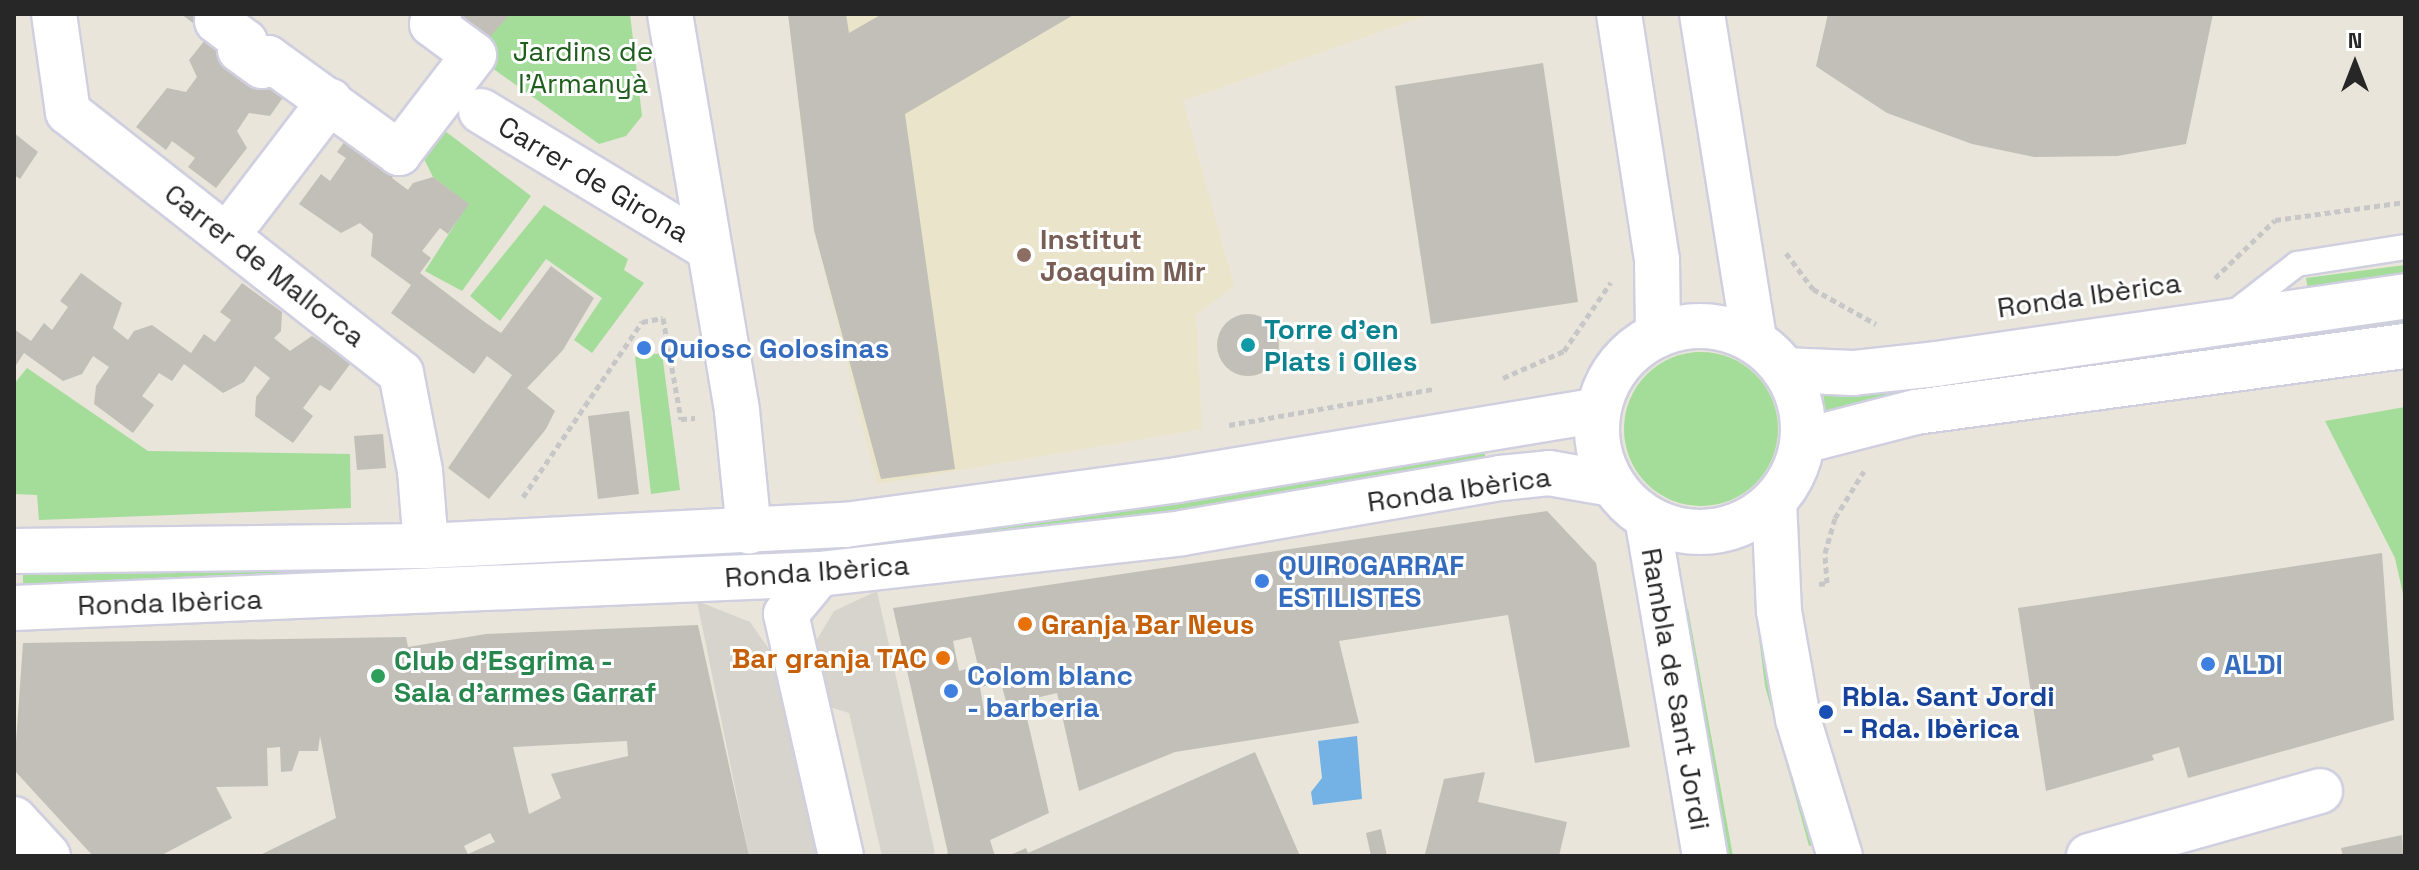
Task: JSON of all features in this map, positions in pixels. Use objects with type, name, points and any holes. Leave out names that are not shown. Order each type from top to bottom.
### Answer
[{"type":"street","name":"Carrer de Mallorca","points":[[54,14],[68,112],[401,373],[420,471],[426,546]]},
{"type":"street","points":[[223,14],[217,21],[245,42],[240,50],[262,66],[268,58],[399,153],[474,55],[432,24],[439,14]]},
{"type":"street","points":[[670,14],[737,411],[749,531]]},
{"type":"street","points":[[1619,14],[1657,260],[1658,335]]},
{"type":"street","points":[[1702,14],[1754,337],[1784,370],[1801,404],[1803,441],[1797,465],[1774,501],[1745,522],[1715,531],[1648,523],[1612,484],[1598,448],[1598,410],[1612,375],[1637,347],[1658,335],[1698,326],[1754,337]]},
{"type":"street","points":[[242,216],[330,101]]},
{"type":"street","name":"Carrer de Girona","points":[[481,111],[708,248]]},
{"type":"street","name":"Ronda Ibèrica","points":[[1784,370],[1853,373],[1936,364],[2405,296]]},
{"type":"street","points":[[1803,441],[1916,412],[2405,346]]},
{"type":"street","name":"Ronda Ibèrica","points":[[14,551],[426,546],[845,525],[1177,480],[1598,410]]},
{"type":"street","name":"Ronda Ibèrica","points":[[14,608],[819,574],[1182,533],[1517,476],[1549,473],[1612,484]]},
{"type":"street","points":[[1774,501],[1779,611],[1798,719],[1840,856]]},
{"type":"street","name":"Rambla de Sant Jordi","points":[[1648,523],[1705,856]]},
{"type":"street","points":[[819,574],[786,614],[841,856]]},
{"type":"street","points":[[2089,856],[2320,791]]},
{"type":"street","points":[[14,819],[48,856]]},
{"type":"lane","points":[[2224,320],[2297,264],[2405,247]]},
{"type":"path","name":"Ronda Ibèrica","points":[[2200,280],[2216,278],[2275,220],[2405,202]]},
{"type":"path","points":[[1784,241],[1787,254],[1813,289],[1879,326],[1892,324]]},
{"type":"path","points":[[1495,379],[1564,351],[1613,279]]},
{"type":"path","points":[[518,504],[642,322],[663,318],[681,419],[710,418]]},
{"type":"path","points":[[1223,430],[1234,420],[1438,388]]},
{"type":"path","points":[[1816,585],[1827,583],[1825,553],[1846,493],[1866,468],[1878,463]]},
{"type":"shaded area","name":"Institut Joaquim Mir","points":[[788,14],[1431,14],[1183,101],[1234,286],[1196,315],[1202,429],[877,484],[814,230]]},
{"type":"shaded area","points":[[877,591],[935,853],[927,856],[882,856],[849,713],[830,707],[816,641],[834,611]]},
{"type":"shaded area","points":[[697,601],[750,622],[773,655],[819,856],[749,856]]},
{"type":"green space","name":"Jardins de l'Armanyà","points":[[506,14],[630,14],[642,116],[626,136],[599,144],[474,55]]},
{"type":"green space","points":[[445,131],[531,196],[462,291],[425,271],[468,204],[433,177],[423,157]]},
{"type":"green space","points":[[544,205],[628,259],[624,270],[644,283],[592,353],[574,340],[602,298],[546,259],[500,321],[470,296]]},
{"type":"green space","points":[[2405,265],[2405,276],[2308,290],[2306,278]]},
{"type":"green space","points":[[2405,316],[2405,327],[1964,389],[1964,378]]},
{"type":"green space","points":[[1701,352],[1730,358],[1755,375],[1772,400],[1778,429],[1772,458],[1755,483],[1730,500],[1701,506],[1672,500],[1647,483],[1630,458],[1624,429],[1630,400],[1647,375],[1672,358]]},
{"type":"green space","points":[[662,353],[680,490],[651,494],[635,357]]},
{"type":"green space","points":[[27,368],[148,451],[350,454],[351,508],[39,520],[37,495],[14,494],[14,384]]},
{"type":"green space","points":[[1929,382],[1932,393],[1866,401],[1826,415],[1823,393]]},
{"type":"green space","points":[[2405,407],[2405,603],[2395,558],[2325,421]]},
{"type":"green space","points":[[1485,450],[1485,458],[1176,513],[873,548],[870,534]]},
{"type":"green space","points":[[641,550],[642,563],[23,588],[23,572]]},
{"type":"green space","points":[[1754,597],[1763,597],[1819,843],[1809,846],[1765,686]]},
{"type":"green space","points":[[1688,609],[1733,856],[1723,856],[1679,611]]},
{"type":"water","points":[[1357,736],[1362,799],[1313,805],[1311,792],[1322,778],[1318,741]]},
{"type":"building","points":[[181,14],[223,14],[296,79],[270,116],[249,113],[237,131],[247,148],[216,188],[188,167],[195,158],[172,141],[166,150],[136,127],[167,88],[186,92],[197,77],[189,60],[209,35]]},
{"type":"building","points":[[439,14],[510,14],[474,55]]},
{"type":"building","points":[[788,14],[846,14],[849,33],[882,14],[1075,14],[905,114],[955,469],[881,479],[814,230]]},
{"type":"building","points":[[1828,14],[2213,14],[2186,144],[2117,156],[2034,157],[1972,144],[1887,113],[1820,69],[1816,66]]},
{"type":"building","points":[[1543,63],[1578,302],[1431,324],[1395,86]]},
{"type":"building","points":[[358,123],[397,171],[392,178],[408,190],[413,183],[433,177],[469,204],[448,234],[440,228],[422,251],[431,258],[420,273],[486,323],[501,333],[551,266],[594,298],[563,350],[527,388],[555,411],[546,429],[489,499],[448,468],[512,375],[487,356],[474,374],[391,313],[411,285],[371,256],[373,234],[360,223],[341,233],[299,204],[321,174],[330,181],[346,158],[337,152]]},
{"type":"building","points":[[14,133],[38,152],[20,179],[14,175]]},
{"type":"building","points":[[81,273],[122,303],[113,328],[128,340],[134,331],[152,325],[191,353],[204,334],[215,342],[231,320],[220,312],[242,283],[282,312],[281,331],[274,338],[290,351],[312,336],[351,363],[330,391],[320,385],[303,408],[313,416],[293,443],[255,416],[256,397],[270,378],[255,366],[244,382],[223,393],[184,364],[172,381],[159,373],[142,396],[154,405],[133,433],[94,404],[96,386],[109,367],[93,356],[82,374],[63,381],[24,353],[14,368],[14,329],[31,341],[44,323],[52,330],[68,307],[60,301]]},
{"type":"building","name":"Torre d'en Plats i Olles","points":[[1248,314],[1270,323],[1279,345],[1270,367],[1248,376],[1226,367],[1217,345],[1226,323]]},
{"type":"building","points":[[629,411],[639,494],[598,499],[588,416]]},
{"type":"building","points":[[383,434],[386,468],[357,470],[354,436]]},
{"type":"building","points":[[1547,511],[1596,563],[1630,747],[1535,763],[1508,615],[1339,641],[1359,723],[1175,752],[1079,791],[1057,693],[1023,701],[1049,813],[990,840],[995,856],[943,856],[948,853],[893,608]],"holes":[[[971,637],[978,666],[959,671],[953,641]],[[1001,683],[1007,705],[984,711],[980,687]]]},
{"type":"building","name":"ALDI","points":[[2382,553],[2394,720],[2188,778],[2179,747],[2152,755],[2154,760],[2046,791],[2018,608]]},
{"type":"building","points":[[698,625],[749,856],[258,856],[336,818],[320,736],[318,751],[299,751],[292,771],[281,772],[280,747],[267,748],[268,786],[216,787],[232,818],[160,856],[93,856],[14,770],[23,643],[406,637],[408,647],[486,634]],"holes":[[[627,741],[628,756],[551,774],[561,798],[529,814],[513,747]],[[490,833],[495,842],[468,854],[464,846]]]},
{"type":"building","points":[[1255,752],[1300,856],[1008,856],[1026,848],[1028,853]]},
{"type":"building","points":[[1485,772],[1478,802],[1567,822],[1559,856],[1425,854],[1444,779]]},
{"type":"building","points":[[1381,829],[1387,856],[1371,856],[1366,833]]},
{"type":"building","points":[[2402,835],[2403,856],[2343,856],[2341,848]]},
{"type":"place","name":"Institut Joaquim Mir","points":[[1024,255]]},
{"type":"place","name":"Torre d'en Plats i Olles","points":[[1248,345]]},
{"type":"place","name":"Quiosc Golosinas","points":[[644,348]]},
{"type":"place","name":"QUIROGARRAF ESTILISTES","points":[[1262,581]]},
{"type":"place","name":"Granja Bar Neus","points":[[1025,624]]},
{"type":"place","name":"Bar granja TAC","points":[[943,658]]},
{"type":"place","name":"ALDI","points":[[2208,664]]},
{"type":"place","name":"Club d'Esgrima - Sala d'armes Garraf","points":[[378,676]]},
{"type":"place","name":"Colom blanc - barberia","points":[[951,691]]},
{"type":"place","name":"Rbla. Sant Jordi - Rda. Ibèrica","points":[[1826,712]]}]
